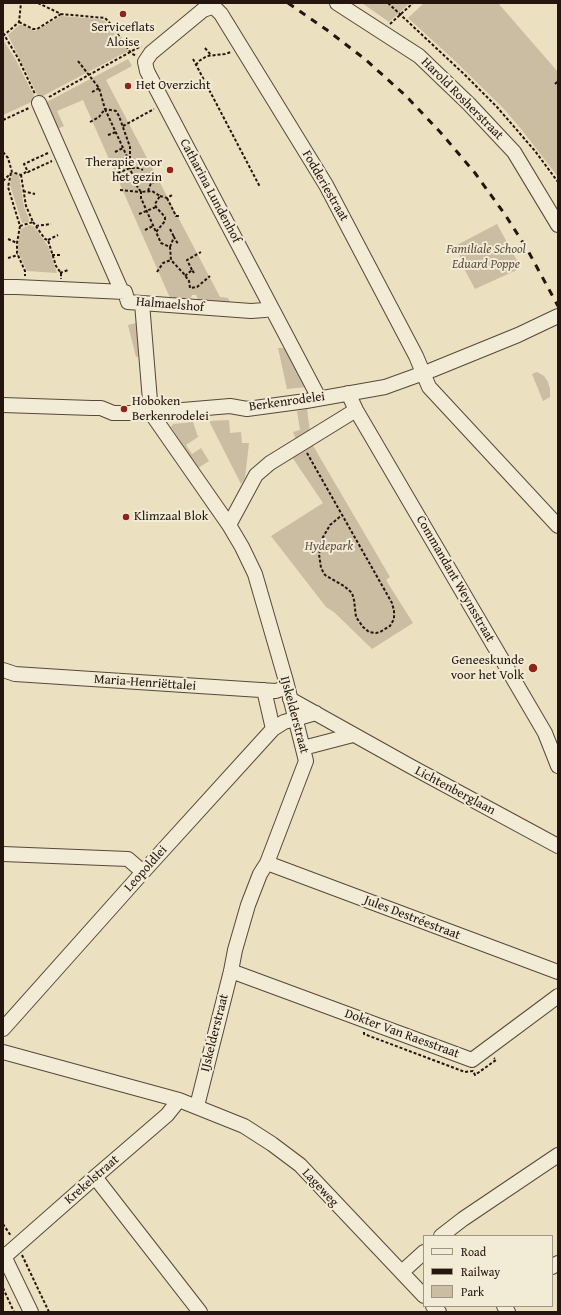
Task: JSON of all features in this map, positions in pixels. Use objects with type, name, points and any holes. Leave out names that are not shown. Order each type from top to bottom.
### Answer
[{"type":"street","name":"Harold Rosherstraat","points":[[337,3],[419,56],[469,104],[514,152],[558,225]]},
{"type":"street","name":"Fodderiestraat","points":[[214,7],[221,14],[326,185],[416,356],[429,387],[558,526]]},
{"type":"street","name":"Catharina Lundenhof","points":[[214,7],[203,10],[151,53],[145,62],[147,71],[319,398]]},
{"type":"street","points":[[39,103],[122,292]]},
{"type":"street","name":"Halmaelshof","points":[[3,287],[125,292],[128,302],[251,311],[271,308]]},
{"type":"street","points":[[142,303],[151,413]]},
{"type":"street","name":"Berkenrodelei","points":[[3,405],[97,408],[113,413],[151,413],[230,406],[247,409],[319,398],[384,387],[528,330],[558,316]]},
{"type":"street","name":"Commandant Weynsstraat","points":[[348,393],[356,410],[545,733],[558,766]]},
{"type":"street","points":[[229,525],[256,475],[270,463],[356,410]]},
{"type":"street","name":"IJskelderstraat","points":[[151,413],[229,525],[255,574],[263,596],[306,761],[267,863],[260,874],[248,905],[235,950],[197,1106]]},
{"type":"street","name":"Maria-Henriëttalei","points":[[3,670],[15,674],[264,690],[289,693]]},
{"type":"street","points":[[264,690],[273,729]]},
{"type":"street","name":"Lichtenberglaan","points":[[289,693],[316,713],[353,735],[558,846]]},
{"type":"street","points":[[296,719],[316,713]]},
{"type":"street","name":"Leopoldlei","points":[[3,1029],[273,729],[284,722],[296,719]]},
{"type":"street","points":[[303,748],[353,735]]},
{"type":"street","points":[[3,854],[128,859],[143,872]]},
{"type":"street","name":"Jules Destréestraat","points":[[267,863],[558,972]]},
{"type":"street","name":"Dokter Van Raesstraat","points":[[231,971],[472,1060],[558,996]]},
{"type":"street","name":"Lageweg","points":[[3,1052],[179,1100],[244,1126],[272,1144],[300,1166],[423,1295]]},
{"type":"street","name":"Krekelstraat","points":[[4,1256],[167,1115],[179,1100]]},
{"type":"street","points":[[442,1235],[463,1219],[558,1155]]},
{"type":"street","points":[[95,1177],[200,1312]]},
{"type":"street","points":[[402,1272],[423,1253]]},
{"type":"street","points":[[4,1256],[31,1312]]},
{"type":"path","points":[[21,3],[19,22],[3,34],[18,58],[39,103]]},
{"type":"path","points":[[38,3],[61,14],[105,18],[131,53]]},
{"type":"path","points":[[388,3],[465,75],[497,108],[535,151],[558,182]]},
{"type":"path","points":[[400,15],[413,3]]},
{"type":"path","points":[[19,22],[32,29],[37,29],[61,14]]},
{"type":"path","points":[[3,120],[39,103],[142,46]]},
{"type":"path","points":[[196,65],[203,58],[211,55],[225,54],[240,46]]},
{"type":"path","points":[[205,48],[211,55]]},
{"type":"path","points":[[193,58],[260,187]]},
{"type":"path","points":[[78,62],[99,88],[105,109],[130,164]]},
{"type":"path","points":[[554,84],[558,81]]},
{"type":"path","points":[[92,92],[99,88]]},
{"type":"path","points":[[123,126],[155,108]]},
{"type":"path","points":[[90,122],[99,117],[105,109]]},
{"type":"path","points":[[105,109],[116,111],[120,116],[130,147],[130,168],[132,177],[141,192],[141,198],[161,243],[170,247]]},
{"type":"path","points":[[108,136],[116,132]]},
{"type":"path","points":[[115,152],[123,148]]},
{"type":"path","points":[[3,153],[8,158],[12,172],[8,187],[20,226],[17,243],[18,255],[25,271],[25,278]]},
{"type":"path","points":[[28,171],[24,164],[48,153]]},
{"type":"path","points":[[12,172],[21,175],[52,161]]},
{"type":"path","points":[[113,175],[130,168],[139,168],[143,170]]},
{"type":"path","points":[[3,181],[12,172]]},
{"type":"path","points":[[21,175],[26,206],[33,222],[44,239],[48,240],[52,255],[60,273],[61,280]]},
{"type":"path","points":[[148,191],[151,183],[158,181]]},
{"type":"path","points":[[120,190],[141,192],[148,191],[167,198],[172,195]]},
{"type":"path","points":[[23,191],[35,194]]},
{"type":"path","points":[[156,207],[155,204],[160,196]]},
{"type":"path","points":[[167,198],[176,216],[179,216]]},
{"type":"path","points":[[139,214],[156,207]]},
{"type":"path","points":[[156,207],[165,216],[165,221],[156,232]]},
{"type":"path","points":[[20,226],[33,222]]},
{"type":"path","points":[[36,226],[51,224]]},
{"type":"path","points":[[145,230],[154,226]]},
{"type":"path","points":[[170,229],[178,244]]},
{"type":"path","points":[[48,240],[58,235]]},
{"type":"path","points":[[174,237],[170,247],[171,260],[186,276],[189,281],[190,288],[197,287],[210,276]]},
{"type":"path","points":[[8,239],[17,243]]},
{"type":"path","points":[[194,273],[187,260],[201,252]]},
{"type":"path","points":[[8,258],[18,255]]},
{"type":"path","points":[[52,255],[62,255]]},
{"type":"path","points":[[157,272],[163,263],[171,260]]},
{"type":"path","points":[[60,273],[68,270]]},
{"type":"path","points":[[186,276],[192,270]]},
{"type":"path","points":[[302,444],[394,607],[392,623],[387,629],[380,632],[369,632],[363,627],[356,617],[352,593],[344,586],[325,575],[321,568],[319,554],[322,539],[330,525],[342,515]]},
{"type":"path","points":[[3,1224],[17,1246],[49,1312]]},
{"type":"path","points":[[3,1288],[14,1312]]},
{"type":"green space","points":[[362,3],[410,3],[389,22]]},
{"type":"green space","points":[[424,3],[498,3],[558,72],[558,177],[504,109],[453,59],[408,18]]},
{"type":"green space","points":[[61,16],[99,19],[105,21],[128,51],[39,98],[8,35],[19,25],[35,31]]},
{"type":"green space","points":[[3,40],[16,60],[36,100],[3,115]]},
{"type":"green space","points":[[128,59],[132,66],[106,80],[220,297],[228,298],[230,302],[198,300],[196,295],[192,295],[190,300],[170,298],[83,100],[57,111],[64,126],[55,130],[43,104]]},
{"type":"green space","points":[[14,173],[19,175],[24,207],[29,222],[22,223],[10,185],[12,174]]},
{"type":"green space","name":"Familiale School Eduard Poppe","points":[[497,224],[521,268],[475,289],[460,261],[460,256],[455,246]]},
{"type":"green space","points":[[29,225],[36,229],[48,246],[57,273],[27,271],[18,252],[18,242],[21,229]]},
{"type":"green space","points":[[140,322],[142,356],[136,357],[128,325]]},
{"type":"green space","points":[[278,348],[287,348],[307,387],[287,389]]},
{"type":"green space","points":[[537,372],[544,376],[550,389],[550,397],[543,401],[532,374]]},
{"type":"green space","points":[[307,409],[310,432],[296,440],[293,432],[300,430],[297,411]]},
{"type":"green space","points":[[229,420],[230,433],[241,432],[242,443],[249,443],[245,478],[241,484],[209,421]]},
{"type":"green space","points":[[193,422],[198,437],[186,445],[192,454],[201,448],[209,461],[198,468],[171,427],[173,424]]},
{"type":"green space","name":"Hydepark","points":[[312,444],[390,577],[386,580],[413,623],[372,649],[334,612],[326,607],[271,536],[323,503],[292,457]]},
{"type":"railway","points":[[288,3],[327,30],[366,60],[406,96],[441,133],[475,173],[506,216],[527,249],[558,306]]},
{"type":"place","name":"Serviceflats Aloise","points":[[123,14]]},
{"type":"place","name":"Het Overzicht","points":[[128,86]]},
{"type":"place","name":"Therapie voor het gezin","points":[[170,170]]},
{"type":"place","name":"Hoboken Berkenrodelei","points":[[124,409]]},
{"type":"place","name":"Klimzaal Blok","points":[[126,517]]},
{"type":"place","name":"Geneeskunde voor het Volk","points":[[533,668]]}]
